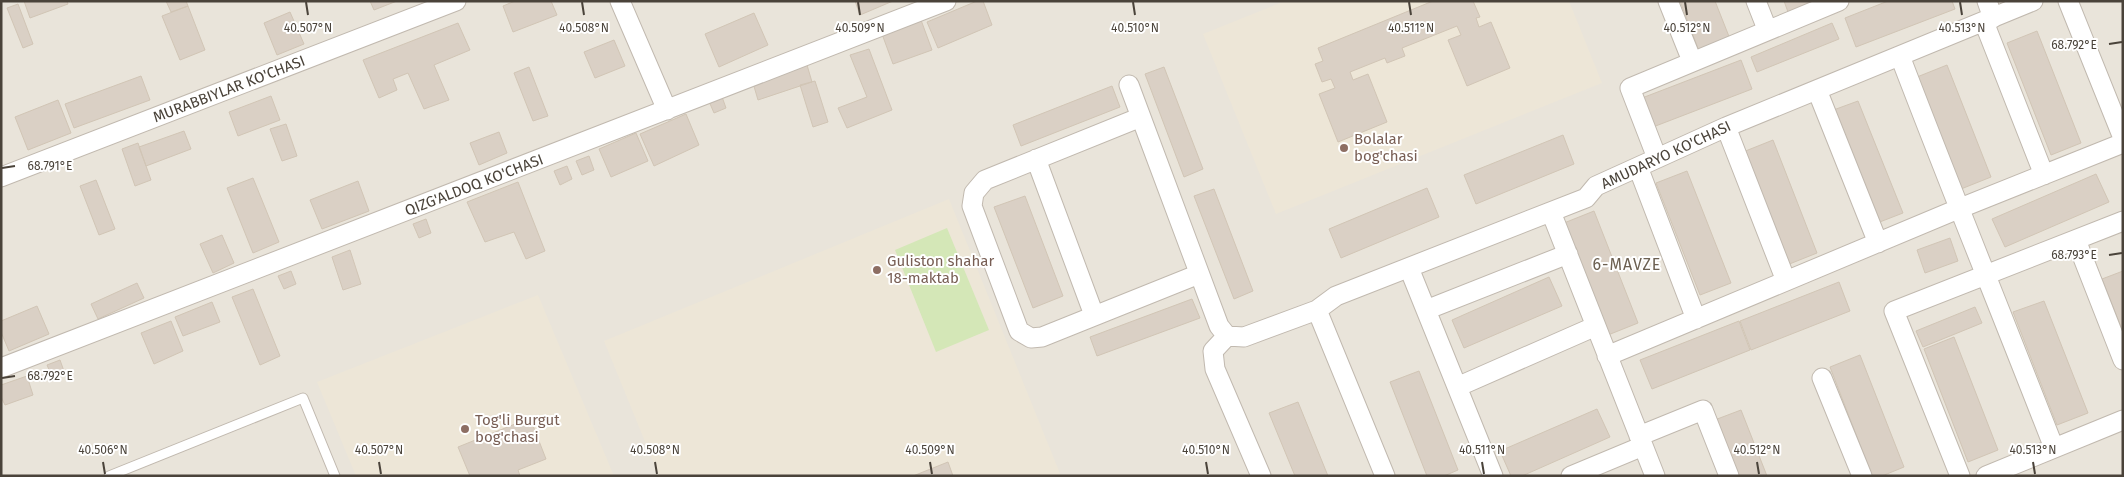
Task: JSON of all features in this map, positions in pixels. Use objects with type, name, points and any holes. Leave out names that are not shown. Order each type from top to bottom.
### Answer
[{"type":"street","name":"MURABBIYLAR KO'CHASI","points":[[1,177],[456,1]]},
{"type":"street","points":[[620,1],[667,110]]},
{"type":"street","name":"QIZG'ALDOQ KO'CHASI","points":[[1,368],[946,1]]},
{"type":"street","points":[[1668,1],[1692,61]]},
{"type":"street","points":[[1756,1],[1767,29]]},
{"type":"street","points":[[1658,158],[1630,88],[1767,29],[1839,1]]},
{"type":"street","name":"AMUDARYO KO'CHASI","points":[[1228,336],[1244,338],[1317,310],[1336,296],[1586,198],[1596,186],[1726,127],[1900,56],[1988,14],[2032,1]]},
{"type":"street","points":[[2068,1],[2123,138]]},
{"type":"street","points":[[1988,14],[2044,175]]},
{"type":"street","points":[[1900,56],[1958,209],[1987,275],[2054,448]]},
{"type":"street","points":[[1129,85],[1219,326],[1228,336],[1213,351],[1215,369],[1261,476]]},
{"type":"street","points":[[1817,90],[1878,243]]},
{"type":"street","points":[[1141,117],[985,180],[974,193],[972,206],[1019,331],[1031,338],[1042,337],[1199,274]]},
{"type":"street","points":[[1726,127],[1786,281]]},
{"type":"street","points":[[1607,356],[1958,209],[2123,143]]},
{"type":"street","points":[[1036,159],[1094,315]]},
{"type":"street","points":[[1638,167],[1696,319]]},
{"type":"street","points":[[1551,212],[1655,476]]},
{"type":"street","points":[[1960,476],[1894,311],[2123,221]]},
{"type":"street","points":[[2076,240],[2123,360]]},
{"type":"street","points":[[1426,310],[1568,254]]},
{"type":"street","points":[[1409,268],[1493,476]]},
{"type":"street","points":[[1317,310],[1386,476]]},
{"type":"street","points":[[1457,387],[1596,326]]},
{"type":"street","points":[[1822,378],[1862,476]]},
{"type":"street","points":[[1570,476],[1703,410],[1729,476]]},
{"type":"street","points":[[1986,476],[2123,420]]},
{"type":"lane","points":[[109,476],[303,398],[335,476]]},
{"type":"shaded area","points":[[1,1],[2123,1],[2123,476],[1,476]]},
{"type":"shaded area","name":"Bolalar bog'chasi","points":[[1285,1],[1569,1],[1602,83],[1276,214],[1203,34]]},
{"type":"shaded area","name":"Guliston shahar 18-maktab","points":[[949,199],[1061,476],[659,476],[604,341]]},
{"type":"shaded area","name":"Tog'li Burgut bog'chasi","points":[[538,295],[614,476],[356,476],[317,382]]},
{"type":"green space","points":[[947,228],[989,330],[936,352],[895,250]]},
{"type":"building","points":[[24,1],[67,1],[68,4],[30,18]]},
{"type":"building","points":[[166,1],[186,1],[188,6],[171,12]]},
{"type":"building","points":[[370,1],[397,1],[374,10]]},
{"type":"building","points":[[515,1],[551,1],[557,15],[513,32],[503,6]]},
{"type":"building","points":[[855,1],[893,1],[860,15]]},
{"type":"building","points":[[977,1],[983,1],[992,25],[938,48],[927,22]]},
{"type":"building","points":[[1433,1],[1473,1],[1480,17],[1476,18],[1479,27],[1491,22],[1510,68],[1467,86],[1448,40],[1461,35],[1457,26],[1402,48],[1405,56],[1387,63],[1385,58],[1350,72],[1353,80],[1368,74],[1387,122],[1338,142],[1319,94],[1335,88],[1331,79],[1322,82],[1315,64],[1323,61],[1318,48]]},
{"type":"building","points":[[1680,1],[1715,1],[1730,39],[1699,51]]},
{"type":"building","points":[[1784,1],[1815,1],[1788,12]]},
{"type":"building","points":[[1888,1],[1952,1],[1955,9],[1856,47],[1845,18]]},
{"type":"building","points":[[18,4],[33,44],[23,48],[7,8]]},
{"type":"building","points":[[188,6],[205,50],[180,60],[162,16]]},
{"type":"building","points":[[290,12],[304,44],[277,55],[264,23]]},
{"type":"building","points":[[754,13],[768,45],[719,67],[705,34]]},
{"type":"building","points":[[921,20],[932,50],[893,64],[882,34]]},
{"type":"building","points":[[458,23],[470,50],[434,65],[449,100],[424,109],[408,73],[393,79],[397,90],[379,98],[363,60]]},
{"type":"building","points":[[1832,23],[1839,39],[1757,72],[1751,57]]},
{"type":"building","points":[[2037,31],[2081,143],[2051,155],[2007,43]]},
{"type":"building","points":[[614,40],[625,66],[595,78],[584,52]]},
{"type":"building","points":[[869,49],[892,110],[847,128],[838,108],[867,97],[850,55]]},
{"type":"building","points":[[1741,60],[1752,89],[1653,127],[1642,98]]},
{"type":"building","points":[[807,65],[812,82],[758,100],[753,83]]},
{"type":"building","points":[[1947,65],[1991,177],[1961,189],[1917,77]]},
{"type":"building","points":[[529,67],[548,116],[533,121],[514,73]]},
{"type":"building","points":[[1164,67],[1203,169],[1184,177],[1145,74]]},
{"type":"building","points":[[141,76],[150,100],[74,128],[65,104]]},
{"type":"building","points":[[815,81],[828,122],[813,127],[800,85]]},
{"type":"building","points":[[1112,86],[1120,107],[1021,146],[1013,125]]},
{"type":"building","points":[[721,94],[726,108],[714,113],[708,99]]},
{"type":"building","points":[[271,96],[280,120],[238,136],[229,112]]},
{"type":"building","points":[[58,100],[71,133],[28,150],[15,117]]},
{"type":"building","points":[[1858,101],[1903,213],[1872,225],[1828,112]]},
{"type":"building","points":[[686,114],[699,145],[654,166],[640,134]]},
{"type":"building","points":[[286,124],[297,156],[282,161],[270,129]]},
{"type":"building","points":[[184,131],[191,149],[146,166],[139,147]]},
{"type":"building","points":[[499,132],[507,153],[479,165],[470,143]]},
{"type":"building","points":[[636,133],[648,161],[611,177],[599,149]]},
{"type":"building","points":[[1563,135],[1574,164],[1476,204],[1464,175]]},
{"type":"building","points":[[1773,140],[1817,253],[1787,265],[1743,152]]},
{"type":"building","points":[[138,143],[151,180],[135,186],[122,149]]},
{"type":"building","points":[[589,156],[594,170],[582,175],[576,161]]},
{"type":"building","points":[[567,166],[572,179],[560,185],[554,171]]},
{"type":"building","points":[[1687,171],[1731,283],[1700,295],[1656,183]]},
{"type":"building","points":[[2096,174],[2109,202],[2005,247],[1992,219]]},
{"type":"building","points":[[253,178],[279,242],[253,253],[227,188]]},
{"type":"building","points":[[96,180],[115,229],[99,235],[80,186]]},
{"type":"building","points":[[358,181],[369,211],[322,229],[310,200]]},
{"type":"building","points":[[518,182],[545,251],[526,259],[514,232],[485,242],[467,202]]},
{"type":"building","points":[[1427,188],[1439,217],[1341,258],[1329,229]]},
{"type":"building","points":[[1214,189],[1253,291],[1234,299],[1194,196]]},
{"type":"building","points":[[1025,196],[1063,296],[1033,308],[994,207]]},
{"type":"building","points":[[1594,211],[1638,323],[1608,335],[1564,223]]},
{"type":"building","points":[[426,219],[431,233],[419,238],[413,224]]},
{"type":"building","points":[[222,235],[234,263],[213,273],[200,244]]},
{"type":"building","points":[[1950,238],[1958,261],[1925,273],[1917,250]]},
{"type":"building","points":[[350,250],[361,284],[343,290],[332,257]]},
{"type":"building","points":[[291,271],[296,284],[284,289],[278,276]]},
{"type":"building","points":[[2123,271],[2123,332],[2102,279]]},
{"type":"building","points":[[1549,277],[1562,306],[1464,348],[1452,320]]},
{"type":"building","points":[[1839,282],[1850,311],[1751,350],[1740,321]]},
{"type":"building","points":[[137,283],[144,298],[98,319],[91,304]]},
{"type":"building","points":[[253,289],[280,356],[260,365],[232,297]]},
{"type":"building","points":[[1192,299],[1200,318],[1097,356],[1090,337]]},
{"type":"building","points":[[2044,301],[2088,413],[2057,425],[2013,312]]},
{"type":"building","points":[[212,302],[220,322],[183,336],[175,317]]},
{"type":"building","points":[[37,306],[49,334],[9,351],[1,332],[1,321]]},
{"type":"building","points":[[1975,307],[1982,323],[1923,347],[1916,331]]},
{"type":"building","points":[[171,321],[183,351],[154,364],[141,333]]},
{"type":"building","points":[[1739,321],[1750,350],[1652,389],[1640,360]]},
{"type":"building","points":[[1954,337],[1998,450],[1968,462],[1924,349]]},
{"type":"building","points":[[1860,355],[1904,467],[1882,476],[1872,476],[1830,367]]},
{"type":"building","points":[[60,360],[65,374],[53,379],[47,365]]},
{"type":"building","points":[[1419,371],[1458,470],[1444,476],[1427,476],[1390,382]]},
{"type":"building","points":[[27,376],[33,395],[5,405],[1,397],[1,385]]},
{"type":"building","points":[[1298,402],[1328,476],[1295,476],[1269,413]]},
{"type":"building","points":[[1597,409],[1610,437],[1522,476],[1511,476],[1500,451]]},
{"type":"building","points":[[1741,410],[1767,476],[1733,476],[1712,421]]},
{"type":"building","points":[[530,418],[546,459],[518,470],[520,476],[470,476],[458,447]]},
{"type":"building","points":[[948,462],[953,476],[913,476]]},
{"type":"place","name":"Bolalar bog'chasi","points":[[1344,148]]},
{"type":"place","name":"Guliston shahar 18-maktab","points":[[877,270]]},
{"type":"place","name":"Tog'li Burgut bog'chasi","points":[[465,429]]},
{"type":"district","name":"6-MAVZE","points":[[1627,264]]}]
